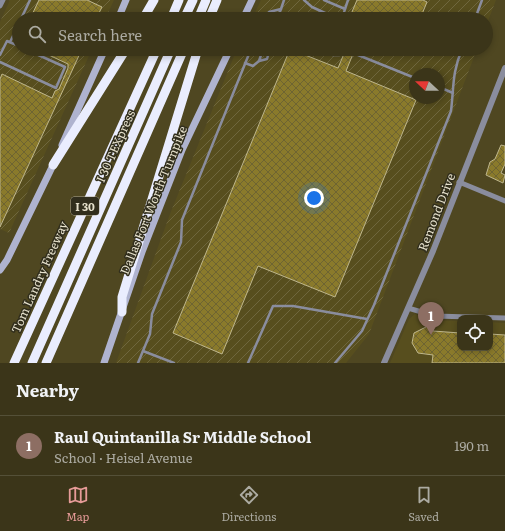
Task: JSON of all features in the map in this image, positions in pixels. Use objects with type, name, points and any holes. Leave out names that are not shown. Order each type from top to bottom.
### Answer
[{"type":"highway","points":[[148,12],[154,0]]},
{"type":"highway","points":[[174,12],[179,0]]},
{"type":"highway","points":[[187,12],[193,0]]},
{"type":"highway","points":[[201,12],[206,0]]},
{"type":"highway","points":[[212,12],[217,0]]},
{"type":"highway","points":[[53,164],[122,56]]},
{"type":"highway","name":"Tom Landry Freeway","points":[[14,363],[154,56]]},
{"type":"highway","name":"I 30 TEXpress","points":[[32,363],[168,56]]},
{"type":"highway","name":"I 30","points":[[46,363],[181,56]]},
{"type":"highway","points":[[122,312],[122,297],[196,56]]},
{"type":"main road","points":[[121,12],[126,0]]},
{"type":"main road","points":[[246,12],[252,0]]},
{"type":"main road","points":[[0,270],[7,260],[53,164],[101,56]]},
{"type":"main road","name":"Dallas Fort Worth Turnpike","points":[[104,363],[142,252],[182,150],[227,56]]},
{"type":"street","points":[[0,6],[3,0]]},
{"type":"street","name":"Remond Drive","points":[[384,363],[433,251],[505,68]]},
{"type":"street","points":[[459,182],[505,201]]},
{"type":"street","points":[[408,308],[435,316],[505,318]]},
{"type":"lane","points":[[24,12],[30,0]]},
{"type":"lane","points":[[280,12],[284,0]]},
{"type":"lane","points":[[304,0],[312,7],[323,12]]},
{"type":"lane","points":[[324,0],[345,9]]},
{"type":"lane","points":[[344,12],[348,0]]},
{"type":"lane","points":[[478,12],[482,0]]},
{"type":"lane","points":[[269,12],[281,9]]},
{"type":"lane","points":[[0,55],[7,41],[10,42],[12,38]]},
{"type":"lane","points":[[0,62],[56,88],[65,67],[41,56]]},
{"type":"lane","points":[[138,363],[150,334],[152,314],[181,242],[182,220],[248,56]]},
{"type":"lane","points":[[259,61],[261,56]]},
{"type":"lane","points":[[245,63],[253,66],[259,61],[267,59],[268,56]]},
{"type":"lane","points":[[360,56],[409,76]]},
{"type":"lane","points":[[335,363],[355,340],[367,320],[451,111],[455,66],[459,56]]},
{"type":"lane","points":[[445,90],[453,93]]},
{"type":"lane","points":[[248,363],[273,306],[293,306],[367,320]]},
{"type":"lane","points":[[143,351],[174,363]]},
{"type":"shaded area","points":[[10,0],[114,0],[108,12],[12,12],[12,56],[89,56],[9,233],[0,229],[0,22]]},
{"type":"shaded area","points":[[261,0],[496,0],[491,12],[255,12]]},
{"type":"shaded area","points":[[234,56],[474,56],[369,334],[346,363],[116,363],[170,214]]},
{"type":"shaded area","points":[[415,314],[428,320],[457,321],[457,351],[493,351],[493,322],[505,323],[505,363],[390,363],[409,319]]},
{"type":"building","points":[[39,0],[87,0],[102,7],[100,12],[33,12]]},
{"type":"building","points":[[357,0],[423,0],[427,2],[423,12],[352,12]]},
{"type":"building","points":[[51,56],[79,56],[0,227],[0,79],[2,74],[52,98],[55,91],[59,89],[68,68],[68,64]]},
{"type":"building","points":[[287,56],[308,56],[338,68],[343,56],[352,56],[346,71],[409,97],[409,104],[414,104],[335,297],[258,266],[222,354],[173,333]]},
{"type":"building","points":[[501,145],[505,146],[505,164],[501,173],[505,175],[503,183],[486,175],[490,162],[495,159]]},
{"type":"building","points":[[426,325],[434,326],[433,331],[457,333],[457,351],[493,351],[493,334],[505,335],[505,363],[432,363],[433,355],[418,353],[412,343],[414,333],[426,327]]},
{"type":"place","name":"Raul Quintanilla Sr Middle School","points":[[431,335]]}]
